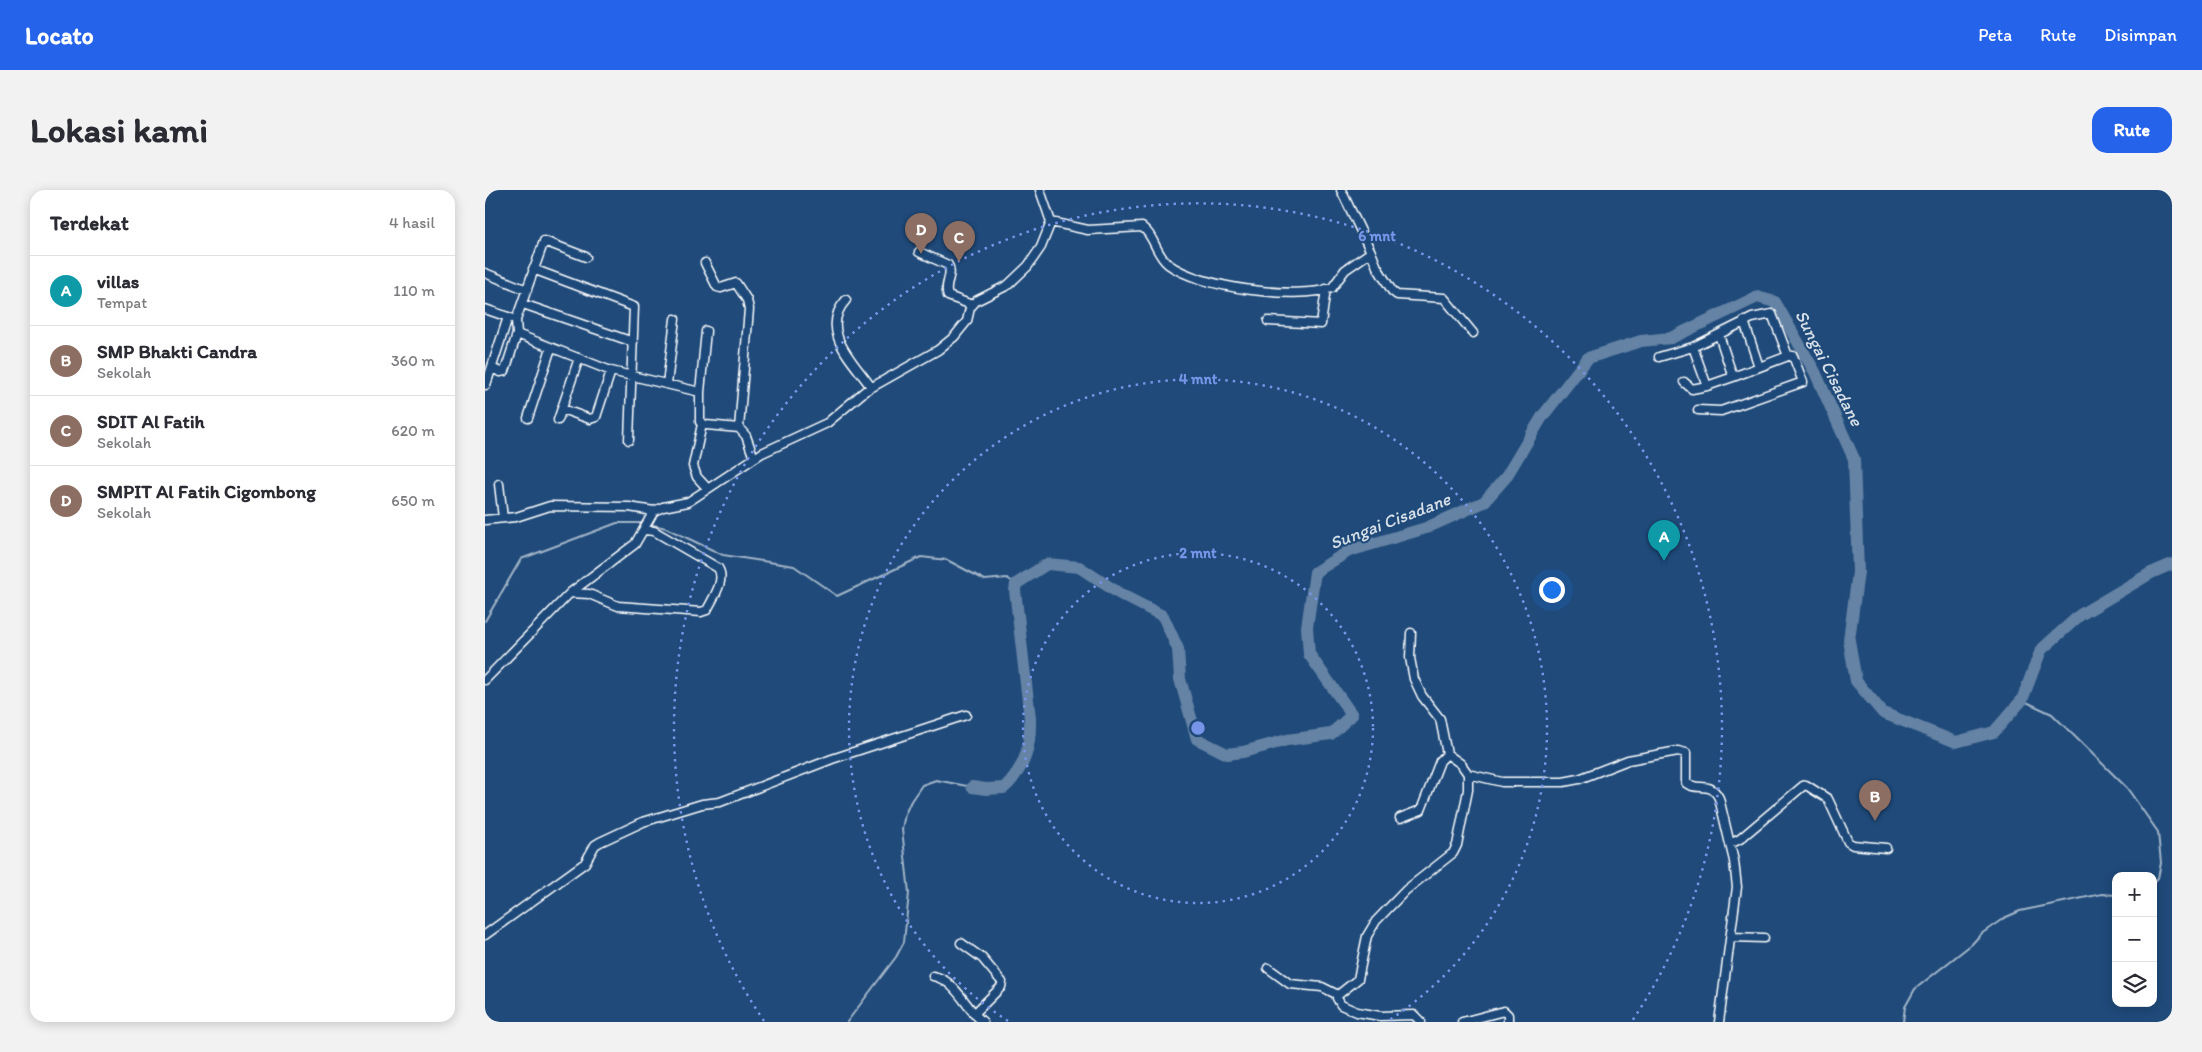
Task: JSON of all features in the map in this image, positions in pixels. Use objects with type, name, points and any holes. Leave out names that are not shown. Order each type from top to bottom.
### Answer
[{"type":"street","points":[[485,680],[497,671],[538,624],[570,593],[635,544],[645,530],[652,513],[663,507],[688,502],[754,458],[827,423],[871,387],[944,346],[961,329],[972,305],[980,297],[1003,288],[1024,270],[1043,243],[1051,222],[1040,190]]},
{"type":"street","points":[[1341,190],[1377,267],[1391,291],[1403,297],[1444,298],[1473,333]]},
{"type":"street","points":[[1051,222],[1087,230],[1142,227],[1164,261],[1192,277],[1261,292],[1326,290],[1335,286],[1345,270],[1371,252]]},
{"type":"street","points":[[486,385],[512,319],[523,304],[533,270],[545,241],[586,257]]},
{"type":"street","points":[[919,252],[948,265],[950,271],[946,287],[948,296],[972,305]]},
{"type":"street","points":[[705,264],[717,287],[721,288],[736,283],[748,304],[739,428]]},
{"type":"street","points":[[533,270],[631,304],[635,311],[629,440]]},
{"type":"street","points":[[485,283],[487,274],[527,290]]},
{"type":"street","points":[[1268,321],[1321,324],[1326,290]]},
{"type":"street","points":[[845,300],[837,314],[837,336],[842,349],[871,387]]},
{"type":"street","points":[[523,304],[633,342]]},
{"type":"street","points":[[485,309],[512,319]]},
{"type":"street","points":[[1659,357],[1693,347],[1744,321],[1772,314],[1788,356]]},
{"type":"street","points":[[492,368],[500,372],[505,371],[517,334],[512,319]]},
{"type":"street","points":[[667,384],[675,319]]},
{"type":"street","points":[[1744,321],[1759,367]]},
{"type":"street","points":[[706,331],[698,418],[702,424],[693,466],[697,477],[707,488]]},
{"type":"street","points":[[517,334],[611,371],[700,392]]},
{"type":"street","points":[[1719,335],[1733,377]]},
{"type":"street","points":[[1693,347],[1707,386]]},
{"type":"street","points":[[528,418],[551,348]]},
{"type":"street","points":[[1684,382],[1692,389],[1707,386],[1788,356],[1793,356],[1803,382],[1721,411],[1698,410]]},
{"type":"street","points":[[558,420],[579,358]]},
{"type":"street","points":[[562,409],[590,419],[596,417],[611,371]]},
{"type":"street","points":[[702,424],[739,428],[746,436],[754,458]]},
{"type":"street","points":[[499,484],[503,518]]},
{"type":"street","points":[[485,520],[516,517],[550,506],[629,507],[652,513]]},
{"type":"street","points":[[570,593],[589,594],[618,606],[701,612],[707,610],[720,582],[720,571],[654,531],[645,530]]},
{"type":"street","points":[[1338,995],[1358,979],[1367,936],[1376,921],[1406,890],[1453,853],[1457,845],[1468,790],[1467,774],[1461,764],[1447,754],[1439,719],[1422,696],[1414,679],[1410,658],[1411,633]]},
{"type":"street","points":[[485,934],[585,863],[595,845],[632,826],[702,804],[720,802],[832,759],[966,715]]},
{"type":"street","points":[[1467,774],[1502,782],[1563,782],[1579,779],[1628,760],[1683,752],[1687,756],[1686,783],[1691,786],[1709,788],[1717,793],[1730,844],[1737,887],[1719,1022]]},
{"type":"street","points":[[1400,818],[1421,810],[1440,761],[1447,754]]},
{"type":"street","points":[[1730,844],[1741,839],[1806,785],[1829,799],[1848,842],[1886,848]]},
{"type":"street","points":[[1731,937],[1764,938]]},
{"type":"street","points":[[961,944],[982,958],[1002,982],[1001,987],[974,1014]]},
{"type":"street","points":[[1268,968],[1290,984],[1322,987],[1338,995]]},
{"type":"street","points":[[933,976],[942,978],[950,984],[974,1014],[983,1022]]},
{"type":"street","points":[[1338,995],[1338,1001],[1341,1006],[1357,1012],[1380,1016],[1414,1015],[1421,1022]]},
{"type":"street","points":[[1462,1022],[1504,1011],[1508,1022]]},
{"type":"waterway","name":"Sungai Cisadane","points":[[972,787],[986,789],[1004,788],[1022,765],[1028,748],[1030,718],[1015,590],[1016,584],[1047,564],[1079,567],[1120,594],[1163,616],[1178,649],[1180,679],[1197,739],[1227,754],[1243,752],[1287,740],[1331,734],[1352,715],[1309,654],[1307,627],[1315,572],[1349,551],[1426,528],[1484,502],[1506,477],[1542,417],[1588,358],[1641,341],[1671,338],[1757,297],[1775,302],[1815,372],[1854,459],[1858,572],[1849,640],[1856,681],[1883,713],[1956,742],[1994,732],[2022,700],[2041,650],[2080,615],[2151,573],[2172,564]]},
{"type":"waterway","name":"Sungai Cisadane","points":[[485,621],[521,559],[617,523],[645,523]]},
{"type":"waterway","name":"Sungai Cisadane","points":[[649,524],[666,528],[723,555],[794,566],[837,596],[921,557],[947,560],[985,580],[1007,578],[1016,584]]},
{"type":"waterway","points":[[2022,700],[2052,714],[2127,788],[2158,832],[2161,863],[2157,879]]},
{"type":"waterway","points":[[847,1022],[896,957],[904,942],[909,893],[902,829],[905,814],[911,801],[922,785],[936,780],[972,787]]},
{"type":"waterway","points":[[1903,1022],[1905,1007],[1915,989],[1972,944],[1981,934],[2004,918],[2020,911],[2102,894],[2112,895]]},
{"type":"place","name":"SMPIT Al Fatih Cigombong","points":[[921,254]]},
{"type":"place","name":"SDIT Al Fatih","points":[[959,262]]},
{"type":"place","name":"villas","points":[[1664,561]]},
{"type":"place","name":"SMP Bhakti Candra","points":[[1875,821]]}]
